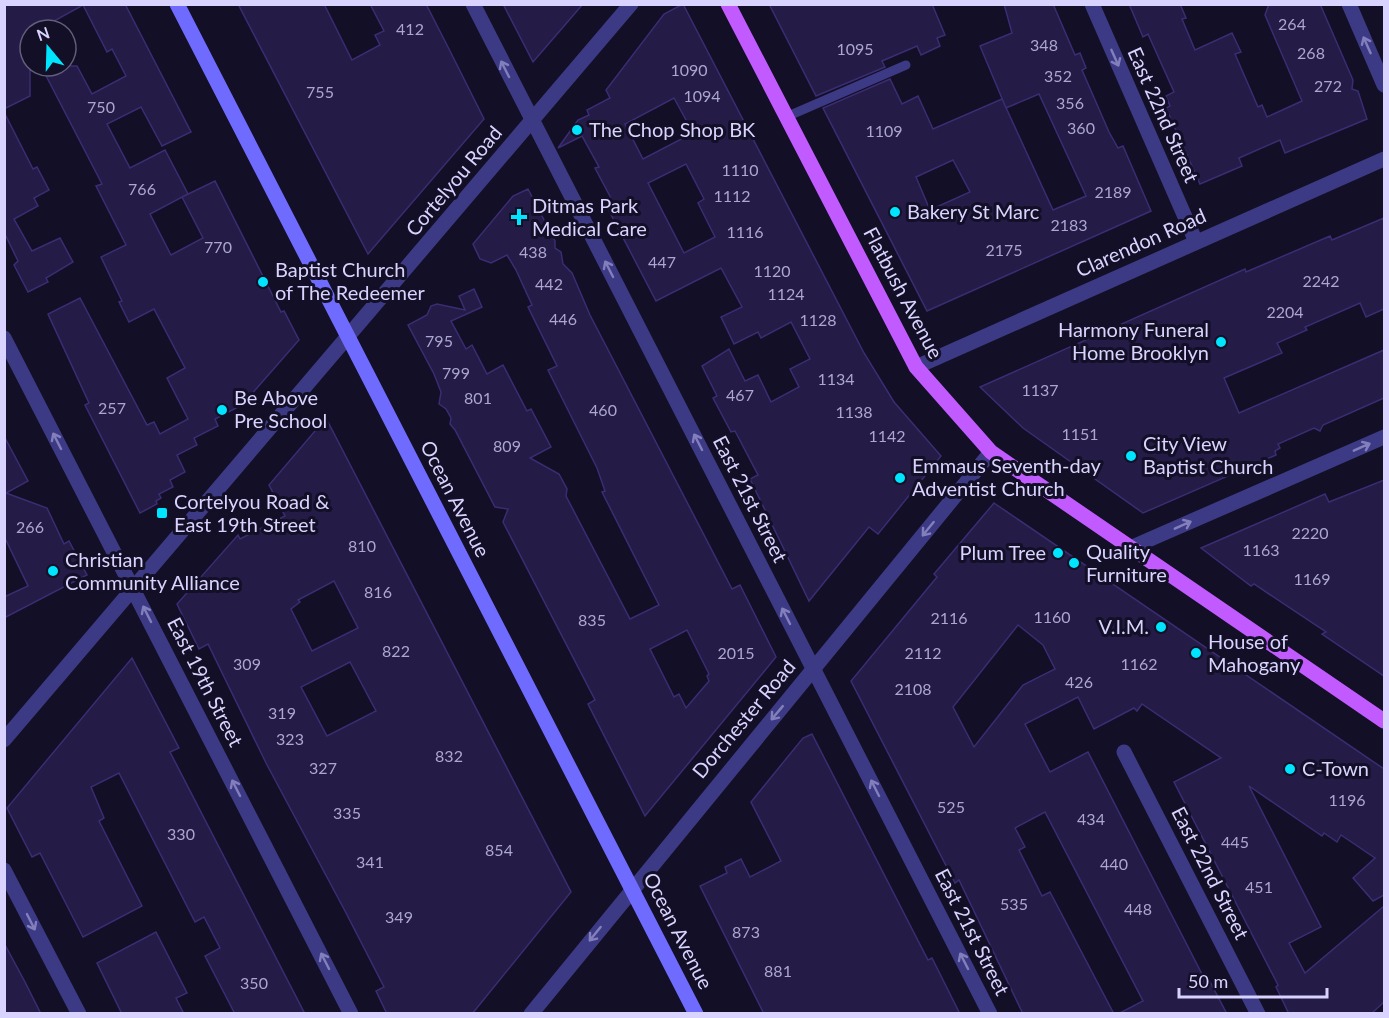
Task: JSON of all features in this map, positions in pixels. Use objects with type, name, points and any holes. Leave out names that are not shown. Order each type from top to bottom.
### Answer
[{"type":"main road","name":"Ocean Avenue","points":[[177,4],[696,1014]]},
{"type":"main road","name":"Flatbush Avenue","points":[[728,4],[916,367],[992,452],[1384,722]]},
{"type":"street","name":"East 21st Street","points":[[472,4],[534,120],[990,1014]]},
{"type":"street","name":"Cortelyou Road","points":[[4,740],[631,4]]},
{"type":"street","name":"East 22nd Street","points":[[1092,4],[1196,242]]},
{"type":"street","points":[[1349,4],[1384,85]]},
{"type":"street","name":"Clarendon Road","points":[[916,367],[1384,159]]},
{"type":"street","name":"East 19th Street","points":[[4,338],[351,1014]]},
{"type":"street","points":[[1130,548],[1384,437]]},
{"type":"street","name":"Dorchester Road","points":[[531,1014],[632,888],[992,452]]},
{"type":"street","name":"East 22nd Street","points":[[1124,752],[1258,1014]]},
{"type":"street","points":[[4,870],[79,1014]]},
{"type":"lane","points":[[786,117],[906,65]]},
{"type":"building","points":[[4,4],[125,4],[191,132],[162,146],[141,107],[107,124],[130,168],[165,150],[188,194],[182,197],[215,181],[281,312],[284,311],[299,340],[242,405],[215,419],[218,426],[194,438],[197,445],[177,455],[185,472],[170,480],[173,487],[159,494],[161,498],[156,501],[157,504],[140,513],[85,405],[89,403],[48,314],[80,298],[147,425],[154,422],[160,434],[188,419],[167,378],[185,368],[154,309],[129,322],[119,302],[122,301],[101,257],[126,245],[96,186],[102,184],[47,78],[78,78],[78,68],[92,94],[126,76],[112,49],[107,52],[83,5],[59,18],[18,18],[18,78],[30,78],[30,96],[4,109]],"holes":[[[182,197],[203,238],[171,255],[150,214]]]},
{"type":"building","points":[[238,4],[324,4],[352,60],[380,45],[375,35],[384,31],[370,4],[426,4],[484,119],[368,254]]},
{"type":"building","points":[[503,4],[583,4],[533,62]]},
{"type":"building","points":[[683,4],[864,353],[894,402],[941,456],[878,534],[869,527],[809,601],[750,479],[758,475],[735,431],[731,432],[713,398],[717,396],[702,366],[729,349],[745,381],[758,375],[771,402],[799,387],[790,369],[810,359],[791,322],[761,338],[758,332],[734,344],[721,317],[742,307],[721,268],[656,301],[606,205],[613,202],[595,168],[599,167],[582,136],[558,148],[578,120],[589,115],[587,110],[610,98],[606,90],[664,14]],"holes":[[[674,98],[693,133],[643,159],[625,124]],[[686,164],[704,199],[698,203],[715,237],[684,253],[648,183]]]},
{"type":"building","points":[[769,4],[932,4],[945,35],[937,38],[940,46],[921,55],[917,46],[882,61],[885,67],[816,96]]},
{"type":"building","points":[[1004,4],[1053,4],[1075,55],[1080,53],[1086,68],[1082,70],[1109,132],[1118,148],[1123,146],[1151,211],[927,311],[823,108],[890,79],[902,104],[918,96],[933,129],[1002,99],[1005,105],[980,46],[1012,33]],"holes":[[[1039,94],[1086,196],[1053,210],[1006,108]],[[953,160],[970,192],[930,210],[916,177]]]},
{"type":"building","points":[[1129,4],[1180,4],[1186,18],[1182,19],[1195,50],[1232,33],[1241,52],[1235,54],[1258,107],[1262,105],[1267,117],[1302,101],[1265,15],[1269,4],[1320,4],[1353,80],[1352,89],[1358,91],[1367,119],[1285,153],[1280,140],[1239,158],[1242,166],[1200,184],[1166,108],[1170,106],[1166,96],[1174,92],[1148,34],[1143,37]]},
{"type":"building","points":[[4,112],[33,169],[37,167],[49,190],[34,198],[38,206],[14,219],[32,251],[60,238],[73,262],[46,278],[48,282],[28,292],[14,265],[18,261],[4,232]]},
{"type":"building","points":[[528,189],[555,241],[555,248],[561,252],[563,264],[572,273],[590,315],[732,589],[740,585],[776,657],[645,816],[588,704],[595,700],[503,522],[508,509],[495,507],[450,424],[451,418],[446,409],[439,404],[441,392],[434,374],[408,325],[427,315],[431,306],[437,304],[465,310],[459,296],[474,289],[482,307],[451,321],[466,349],[472,345],[487,374],[503,365],[527,411],[531,409],[551,447],[530,458],[559,474],[567,489],[566,496],[630,619],[659,605],[602,492],[605,491],[597,468],[548,370],[557,366],[528,307],[532,305],[516,270],[507,255],[491,263],[480,259],[473,244],[513,196]],"holes":[[[687,630],[709,674],[707,676],[709,681],[686,708],[679,694],[674,697],[650,649]]]},
{"type":"building","points":[[1384,218],[1384,309],[1366,317],[1360,303],[1305,327],[1307,330],[1277,343],[1282,353],[1224,378],[1239,413],[1384,350],[1384,398],[1323,425],[1320,431],[1314,428],[1278,444],[1280,448],[1275,451],[1276,455],[1143,513],[1023,428],[980,387],[1245,269],[1246,272],[1330,236],[1332,240]]},
{"type":"building","points":[[326,418],[571,892],[472,1014],[387,1014],[376,991],[384,987],[266,763],[208,644],[199,649],[177,604],[238,535],[240,539],[285,516],[269,485]],"holes":[[[334,581],[358,628],[312,651],[291,609],[300,602],[298,600]],[[350,662],[376,711],[327,736],[301,687]]]},
{"type":"building","points":[[4,436],[28,481],[6,493],[47,508],[64,544],[69,541],[87,575],[4,618],[4,597],[28,586],[4,536]]},
{"type":"building","points":[[1384,480],[1384,676],[1322,634],[1326,632],[1254,584],[1251,586],[1201,548],[1325,494],[1329,502]]},
{"type":"building","points":[[994,503],[1384,769],[1384,895],[1373,901],[1353,878],[1375,858],[1341,835],[1337,842],[1324,833],[1322,836],[1249,786],[1321,927],[1289,943],[1305,973],[1384,906],[1384,1002],[1371,1014],[1289,1014],[1276,987],[1278,985],[1174,782],[1221,758],[1142,704],[1137,711],[1134,708],[1094,729],[1078,697],[1025,724],[1050,772],[1088,752],[1203,976],[1206,974],[1227,1014],[1118,1014],[1143,1001],[1045,812],[1015,828],[1025,847],[1019,850],[1042,896],[1050,892],[1114,1014],[1023,1014],[959,880],[955,883],[851,681],[937,577],[934,574]],"holes":[[[1018,625],[1043,645],[1055,669],[1023,685],[974,747],[953,707]]]},
{"type":"building","points":[[132,658],[179,748],[170,752],[305,1014],[235,1014],[205,956],[220,948],[204,917],[195,922],[119,773],[91,787],[104,818],[99,821],[142,906],[83,937],[40,853],[32,857],[7,808]]},
{"type":"building","points":[[812,734],[928,960],[932,958],[960,1014],[764,1014],[700,886],[727,873],[725,867],[741,859],[750,877],[781,861],[751,802],[803,738]]},
{"type":"building","points":[[156,932],[187,993],[176,998],[184,1014],[122,1014],[97,963]]},
{"type":"building","points":[[4,943],[25,982],[41,1014],[4,1014]]},
{"type":"place","name":"The Chop Shop BK","points":[[577,130]]},
{"type":"place","name":"Bakery St Marc","points":[[895,212]]},
{"type":"place","name":"Ditmas Park Medical Care","points":[[519,217]]},
{"type":"place","name":"Baptist Church of The Redeemer","points":[[263,282]]},
{"type":"place","name":"Harmony Funeral Home Brooklyn","points":[[1221,342]]},
{"type":"place","name":"Be Above Pre School","points":[[222,410]]},
{"type":"place","name":"City View Baptist Church","points":[[1131,456]]},
{"type":"place","name":"Emmaus Seventh-day Adventist Church","points":[[900,478]]},
{"type":"place","name":"Cortelyou Road & East 19th Street","points":[[162,513]]},
{"type":"place","name":"Plum Tree","points":[[1058,553]]},
{"type":"place","name":"Quality Furniture","points":[[1074,563]]},
{"type":"place","name":"Christian Community Alliance","points":[[53,571]]},
{"type":"place","name":"V.I.M.","points":[[1161,627]]},
{"type":"place","name":"House of Mahogany","points":[[1196,653]]},
{"type":"place","name":"C-Town","points":[[1290,769]]}]
